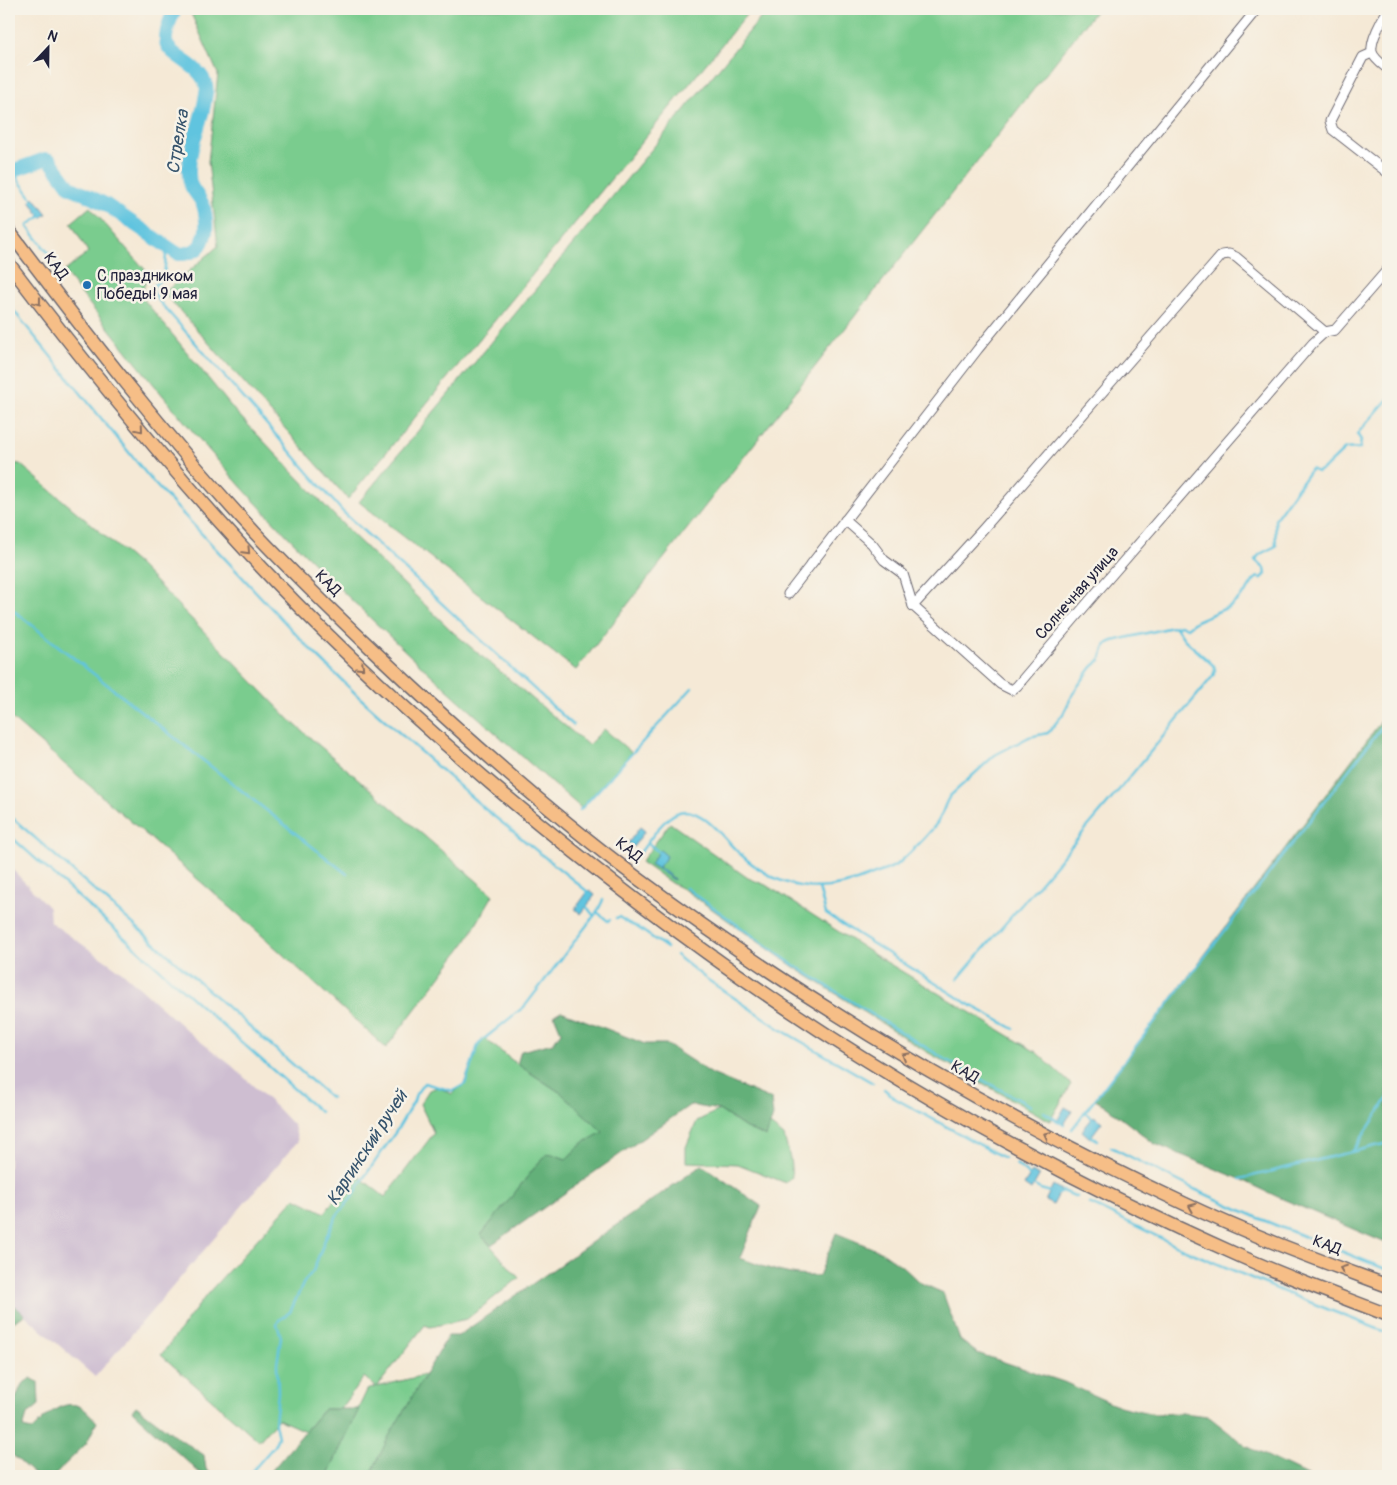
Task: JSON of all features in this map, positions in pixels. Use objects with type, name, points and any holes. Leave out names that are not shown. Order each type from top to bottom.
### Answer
[{"type":"highway","name":"КАД","points":[[9,231],[77,321],[155,418],[255,532],[287,565],[338,617],[472,743],[635,876],[804,994],[909,1059],[1018,1121],[1185,1204],[1388,1286]]},
{"type":"highway","points":[[9,264],[62,334],[141,431],[241,545],[311,618],[430,731],[542,826],[624,891],[748,983],[827,1036],[934,1100],[1046,1162],[1243,1258],[1388,1315]]},
{"type":"street","points":[[788,594],[978,349],[1257,9]]},
{"type":"street","points":[[1388,10],[1372,46],[1372,53],[1388,69]]},
{"type":"street","points":[[1372,53],[1363,56],[1330,121],[1333,130],[1388,172]]},
{"type":"street","points":[[913,606],[984,528],[1222,255],[1228,254],[1236,257],[1325,332],[1334,330],[1388,269]]},
{"type":"street","name":"Солнечная улица","points":[[913,606],[1000,684],[1012,690],[1018,686],[1096,593],[1313,343],[1325,332]]},
{"type":"street","points":[[845,520],[872,544],[884,560],[903,574],[913,606]]},
{"type":"shaded area","points":[[9,866],[49,908],[50,922],[122,972],[192,1035],[231,1065],[294,1126],[298,1141],[95,1377],[9,1301]]},
{"type":"green space","points":[[189,9],[751,9],[348,499],[164,293],[218,246],[208,162],[218,74]]},
{"type":"green space","points":[[768,9],[1097,9],[576,670],[359,502]]},
{"type":"green space","points":[[90,207],[148,273],[141,296],[234,410],[351,533],[454,633],[588,745],[604,729],[632,753],[581,808],[408,654],[325,574],[245,491],[153,383],[64,272],[88,252],[71,223]]},
{"type":"green space","points":[[9,463],[20,464],[139,565],[292,722],[493,895],[466,942],[386,1048],[246,921],[9,716]]},
{"type":"green space","points":[[1388,712],[1388,1244],[1155,1144],[1095,1100]]},
{"type":"green space","points":[[670,823],[748,878],[768,886],[873,954],[1036,1052],[1071,1084],[1050,1121],[927,1052],[794,967],[685,890],[671,883],[641,862]]},
{"type":"green space","points":[[561,1011],[645,1044],[666,1044],[712,1074],[771,1099],[773,1116],[766,1137],[746,1128],[719,1110],[690,1105],[491,1245],[481,1235],[540,1161],[549,1153],[566,1159],[583,1143],[603,1132],[561,1093],[517,1064],[521,1051],[553,1043],[561,1032],[554,1015]]},
{"type":"green space","points":[[484,1038],[517,1064],[561,1093],[604,1132],[583,1143],[566,1159],[549,1153],[540,1161],[481,1235],[519,1278],[467,1319],[430,1327],[425,1325],[377,1387],[432,1373],[371,1476],[327,1476],[367,1390],[376,1387],[364,1377],[340,1409],[324,1409],[305,1431],[278,1419],[259,1441],[161,1355],[208,1293],[295,1198],[325,1213],[353,1172],[385,1197],[434,1133],[420,1104],[429,1090],[438,1087],[452,1094],[464,1084],[479,1043]]},
{"type":"green space","points":[[719,1110],[746,1128],[770,1125],[784,1136],[790,1158],[792,1177],[786,1183],[738,1164],[686,1162],[686,1147],[697,1121]]},
{"type":"green space","points":[[702,1165],[761,1206],[740,1258],[788,1273],[819,1276],[836,1233],[882,1252],[902,1266],[919,1282],[943,1293],[960,1340],[977,1353],[1064,1382],[1115,1405],[1154,1414],[1183,1413],[1208,1416],[1246,1446],[1309,1476],[370,1476],[389,1436],[448,1336],[458,1336]]},
{"type":"green space","points":[[9,1301],[25,1315],[13,1322],[9,1331]]},
{"type":"green space","points":[[31,1378],[38,1382],[39,1405],[27,1415],[23,1428],[32,1430],[53,1411],[66,1405],[79,1406],[97,1422],[86,1444],[53,1476],[36,1476],[9,1452],[9,1414],[22,1384]]},
{"type":"green space","points":[[136,1406],[204,1455],[206,1469],[214,1476],[203,1476],[132,1411]]},
{"type":"green space","points":[[324,1409],[359,1409],[327,1476],[267,1476]]},
{"type":"water","points":[[34,197],[47,214],[41,218],[30,201]]},
{"type":"water","points":[[640,827],[645,831],[633,847],[628,843]]},
{"type":"water","points":[[660,850],[667,856],[659,867],[674,880],[650,864]]},
{"type":"water","points":[[589,890],[595,895],[581,914],[575,909]]},
{"type":"water","points":[[1065,1107],[1072,1111],[1064,1125],[1057,1121]]},
{"type":"water","points":[[1094,1116],[1102,1122],[1090,1138],[1082,1131]]},
{"type":"water","points":[[1032,1172],[1039,1176],[1031,1190],[1024,1185]]},
{"type":"water","points":[[1053,1185],[1061,1190],[1053,1205],[1045,1201]]},
{"type":"waterway","name":"Стрелка","points":[[9,172],[45,159],[50,160],[70,187],[105,204],[178,254],[189,253],[197,249],[205,236],[206,220],[202,203],[190,183],[189,165],[207,87],[198,72],[168,47],[166,42],[167,29],[175,9]]},
{"type":"waterway","points":[[9,163],[34,201]]},
{"type":"waterway","points":[[43,215],[28,225],[28,227],[53,259]]},
{"type":"waterway","points":[[167,246],[164,276],[152,288],[158,300],[343,512],[573,725]]},
{"type":"waterway","points":[[9,305],[153,482],[305,644],[359,697],[485,809],[587,893]]},
{"type":"waterway","name":"Каргинский ручей","points":[[637,857],[664,822],[678,812],[685,811],[692,812],[707,821],[753,865],[768,875],[784,882],[817,888],[834,886],[852,883],[894,867],[934,827],[950,796],[995,755],[1029,737],[1048,733],[1063,714],[1075,690],[1092,667],[1100,660],[1106,644],[1181,625],[1187,628],[1196,621],[1231,606],[1247,591],[1254,580],[1258,577],[1261,579],[1266,574],[1265,569],[1255,560],[1260,554],[1276,546],[1275,519],[1311,469],[1317,472],[1326,467],[1345,449],[1360,448],[1361,440],[1357,434],[1388,399]]},
{"type":"waterway","points":[[9,607],[347,874]]},
{"type":"waterway","points":[[958,979],[1109,802],[1213,676],[1214,666],[1184,639],[1176,627]]},
{"type":"waterway","points":[[580,810],[692,688]]},
{"type":"waterway","points":[[1072,1129],[1388,719]]},
{"type":"waterway","points":[[9,815],[331,1098]]},
{"type":"waterway","points":[[9,835],[320,1112]]},
{"type":"waterway","points":[[648,843],[661,854]]},
{"type":"waterway","points":[[686,888],[789,962],[960,1068],[1031,1106]]},
{"type":"waterway","points":[[819,888],[826,914],[965,1002],[1014,1029]]},
{"type":"waterway","name":"Каргинский ручей","points":[[248,1476],[274,1446],[278,1437],[275,1424],[278,1392],[277,1364],[281,1337],[277,1324],[279,1320],[290,1312],[304,1282],[313,1271],[337,1215],[354,1195],[397,1130],[424,1083],[453,1091],[465,1084],[479,1043],[525,1006],[597,912],[603,900]]},
{"type":"waterway","points":[[586,906],[594,916]]},
{"type":"waterway","points":[[597,912],[608,921],[610,920]]},
{"type":"waterway","points":[[616,918],[619,917],[637,927],[667,948]]},
{"type":"waterway","points":[[676,955],[705,978],[783,1031],[873,1083]]},
{"type":"waterway","points":[[884,1089],[896,1099],[1004,1158]]},
{"type":"waterway","points":[[1353,1151],[1388,1098]]},
{"type":"waterway","points":[[1044,1112],[1064,1125]]},
{"type":"waterway","points":[[1084,1112],[1094,1120]]},
{"type":"waterway","points":[[1090,1136],[1098,1140]]},
{"type":"waterway","points":[[1240,1179],[1388,1143]]},
{"type":"waterway","points":[[1111,1147],[1194,1189],[1263,1220],[1388,1270]]},
{"type":"waterway","points":[[1016,1164],[1030,1176]]},
{"type":"waterway","points":[[1033,1185],[1051,1192]]},
{"type":"waterway","points":[[1056,1194],[1063,1191],[1077,1197]]},
{"type":"waterway","points":[[1089,1203],[1183,1249],[1388,1333]]},
{"type":"place","name":"С праздником Победы! 9 мая","points":[[87,285]]}]
